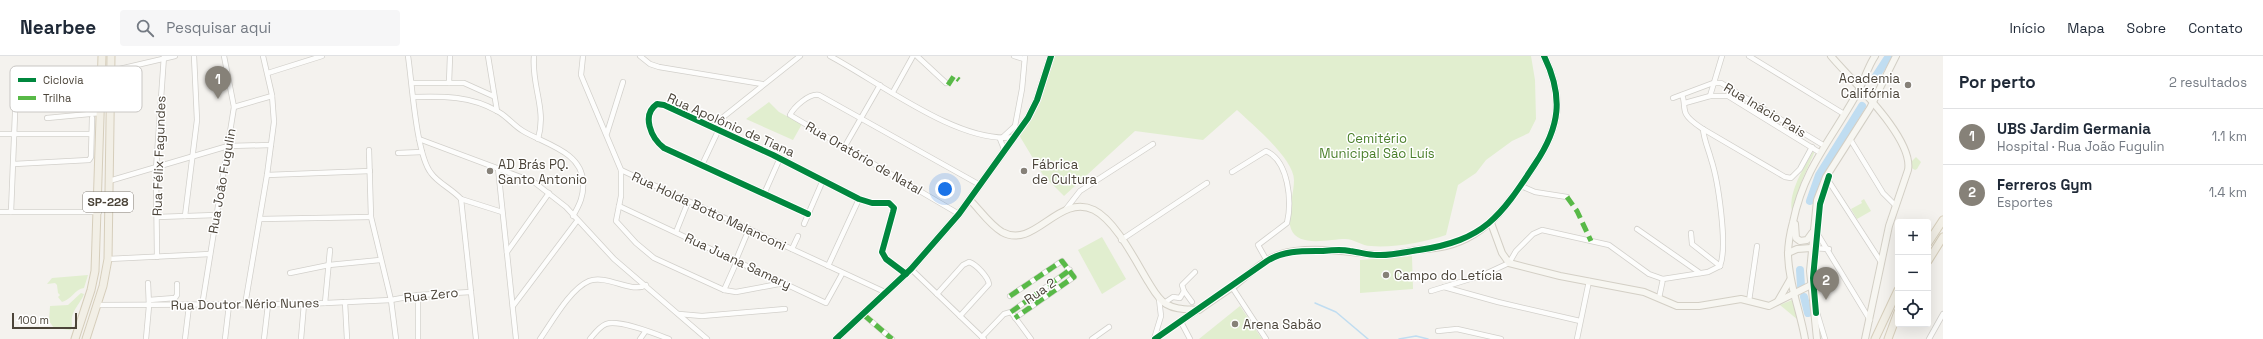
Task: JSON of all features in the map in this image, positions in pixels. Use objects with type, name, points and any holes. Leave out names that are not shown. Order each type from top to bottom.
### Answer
[{"type":"main road","points":[[105,56],[108,66]]},
{"type":"main road","points":[[836,339],[864,315],[911,269],[970,200],[1033,109],[1051,56]]},
{"type":"main road","points":[[970,200],[998,229],[1013,235],[1023,234],[1033,230],[1066,209],[1084,207],[1097,212],[1107,220],[1162,301],[1174,307],[1198,310],[1267,261],[1282,253],[1345,250],[1378,255],[1447,246],[1464,240],[1491,223],[1521,186],[1549,142],[1556,122],[1558,107],[1553,77],[1544,56]]},
{"type":"main road","points":[[1805,339],[1790,280],[1788,254],[1794,215],[1803,185],[1823,145],[1860,88],[1875,56]]},
{"type":"main road","points":[[1817,339],[1812,302],[1811,248],[1817,200],[1826,177],[1873,102],[1896,56]]},
{"type":"main road","points":[[1831,57],[1873,102],[1898,137],[1909,159],[1908,170],[1888,226],[1865,339]]},
{"type":"main road","name":"SP-228","points":[[86,339],[98,305],[108,259],[110,112]]},
{"type":"main road","name":"SP-228","points":[[74,339],[94,278],[98,212],[100,113]]},
{"type":"main road","points":[[1794,215],[1796,239],[1802,242],[1807,240],[1814,228]]},
{"type":"main road","points":[[1931,238],[1943,220]]},
{"type":"main road","points":[[1491,223],[1502,253],[1509,263],[1560,276],[1589,280],[1659,298],[1671,304],[1685,307],[1733,300],[1749,301],[1766,306],[1776,304],[1811,285]]},
{"type":"main road","points":[[1931,256],[1943,238]]},
{"type":"main road","points":[[1788,254],[1797,249],[1811,248]]},
{"type":"main road","points":[[1776,304],[1783,295],[1790,280]]},
{"type":"main road","points":[[1875,339],[1898,291]]},
{"type":"main road","points":[[1888,339],[1895,320]]},
{"type":"street","points":[[127,66],[164,57],[175,56]]},
{"type":"street","points":[[185,216],[197,120],[194,56]]},
{"type":"street","name":"Rua João Fugulin","points":[[202,306],[234,107],[224,56]]},
{"type":"street","points":[[245,305],[267,175],[274,111],[268,73],[263,56]]},
{"type":"street","points":[[268,73],[303,59],[322,56]]},
{"type":"street","points":[[408,56],[419,139],[430,173],[461,199],[502,212]]},
{"type":"street","points":[[449,83],[450,56]]},
{"type":"street","points":[[488,56],[493,96],[497,111]]},
{"type":"street","points":[[534,56],[536,83],[542,119],[538,139]]},
{"type":"street","name":"Rua Holda Botto Malanconi","points":[[583,56],[581,75],[607,133],[621,170],[792,249],[842,274],[887,293]]},
{"type":"street","points":[[640,56],[650,64],[659,67],[762,84]]},
{"type":"street","points":[[712,126],[762,84],[800,56]]},
{"type":"street","points":[[830,56],[962,130],[1000,139],[1014,137]]},
{"type":"street","points":[[893,92],[913,56]]},
{"type":"street","points":[[917,56],[946,83]]},
{"type":"street","points":[[1000,139],[1015,126],[1022,89],[1024,57],[1014,56]]},
{"type":"street","points":[[1710,96],[1722,56]]},
{"type":"street","points":[[1749,56],[1844,114]]},
{"type":"street","name":"Rua Félix Fagundes","points":[[157,257],[156,169],[164,57]]},
{"type":"street","points":[[607,133],[623,82]]},
{"type":"street","points":[[412,83],[449,83],[473,86],[493,96]]},
{"type":"street","name":"Rua Inácio Pais","points":[[1673,98],[1713,83],[1721,83],[1823,145]]},
{"type":"street","points":[[845,146],[880,85]]},
{"type":"street","name":"Rua Oratório de Natal","points":[[861,118],[816,94],[796,107],[790,115],[959,214]]},
{"type":"street","points":[[1682,95],[1686,103],[1687,115],[1703,129],[1782,176],[1791,178],[1800,168],[1812,147]]},
{"type":"street","name":"Rua Inácio Pais","points":[[1686,103],[1710,96],[1723,95],[1733,98],[1820,152]]},
{"type":"street","points":[[234,107],[272,96]]},
{"type":"street","points":[[414,97],[456,96],[497,111],[514,126],[571,157],[580,167],[583,175],[583,192],[579,206],[573,216]]},
{"type":"street","name":"Rua Apolônio de Tiana","points":[[808,214],[658,144],[651,132],[649,117],[654,106],[660,104],[719,129],[780,158],[859,199],[872,203],[886,202],[892,206],[893,212],[882,252],[886,259],[906,274]]},
{"type":"street","points":[[11,212],[16,112]]},
{"type":"street","points":[[47,118],[100,113]]},
{"type":"street","points":[[14,164],[89,160],[91,157],[92,118]]},
{"type":"street","points":[[861,118],[980,185]]},
{"type":"street","points":[[702,165],[719,129]]},
{"type":"street","points":[[1431,291],[1483,275],[1509,263],[1516,251],[1537,231],[1542,230],[1609,245],[1649,274],[1663,279],[1713,271],[1720,266],[1724,252],[1722,223],[1712,160],[1703,129]]},
{"type":"street","points":[[0,134],[91,134]]},
{"type":"street","points":[[419,139],[529,180],[549,193],[614,259],[708,339]]},
{"type":"street","points":[[1000,139],[1004,149]]},
{"type":"street","points":[[1850,139],[1882,193],[1896,206]]},
{"type":"street","points":[[1066,209],[1080,191],[1153,144]]},
{"type":"street","points":[[109,181],[156,169],[228,146],[271,145]]},
{"type":"street","points":[[369,150],[371,217],[380,260],[392,300],[396,339]]},
{"type":"street","points":[[1232,172],[1266,151],[1271,154],[1287,178],[1287,223],[1258,245],[1267,261]]},
{"type":"street","points":[[398,153],[422,152]]},
{"type":"street","points":[[764,194],[780,158]]},
{"type":"street","points":[[498,168],[516,339]]},
{"type":"street","points":[[621,170],[619,206],[616,221],[646,252],[665,263],[724,290],[736,292],[784,283]]},
{"type":"street","points":[[267,175],[370,171]]},
{"type":"street","points":[[1826,177],[1881,262]]},
{"type":"street","points":[[804,224],[823,180]]},
{"type":"street","points":[[1121,240],[1207,183]]},
{"type":"street","points":[[1521,186],[1535,192],[1567,198]]},
{"type":"street","points":[[507,252],[549,193]]},
{"type":"street","points":[[461,199],[476,339]]},
{"type":"street","points":[[828,266],[859,199]]},
{"type":"street","points":[[676,232],[688,202]]},
{"type":"street","name":"Rua Juana Samary","points":[[619,206],[826,303],[842,274]]},
{"type":"street","points":[[0,212],[98,212]]},
{"type":"street","points":[[157,217],[216,215]]},
{"type":"street","points":[[260,219],[371,217]]},
{"type":"street","points":[[513,306],[577,220]]},
{"type":"street","points":[[1814,228],[1829,249],[1870,320]]},
{"type":"street","points":[[724,290],[749,229]]},
{"type":"street","points":[[1637,229],[1700,273]]},
{"type":"street","points":[[1691,233],[1692,244],[1720,266]]},
{"type":"street","points":[[792,249],[798,236]]},
{"type":"street","points":[[1749,301],[1757,246]]},
{"type":"street","points":[[1811,248],[1829,249]]},
{"type":"street","points":[[325,302],[330,250]]},
{"type":"street","points":[[108,259],[210,254]]},
{"type":"street","points":[[290,273],[329,265],[380,260]]},
{"type":"street","name":"Rua 2","points":[[983,338],[1004,314],[1011,312],[1070,270],[1064,262],[1061,261],[1010,296]]},
{"type":"street","points":[[937,294],[964,266],[969,262],[973,264],[988,280],[989,284],[960,316]]},
{"type":"street","points":[[911,269],[983,338]]},
{"type":"street","points":[[1016,318],[1073,279],[1070,270]]},
{"type":"street","points":[[1192,302],[1184,291],[1183,282],[1195,272]]},
{"type":"street","points":[[540,339],[570,297],[588,281],[599,279],[636,288],[646,286]]},
{"type":"street","points":[[1659,298],[1663,279]]},
{"type":"street","points":[[1577,339],[1589,280]]},
{"type":"street","points":[[146,339],[149,306],[148,283]]},
{"type":"street","points":[[149,300],[175,298],[177,294],[177,284]]},
{"type":"street","points":[[1232,287],[1266,339]]},
{"type":"street","points":[[1444,287],[1498,302],[1580,321]]},
{"type":"street","points":[[1155,339],[1162,316],[1162,301],[1173,297],[1180,298],[1184,291]]},
{"type":"street","name":"Rua Zero","points":[[392,300],[418,295],[448,292],[471,292]]},
{"type":"street","points":[[418,295],[418,339]]},
{"type":"street","name":"Rua Doutor Nério Nunes","points":[[98,305],[268,305],[392,300]]},
{"type":"street","points":[[345,302],[347,339]]},
{"type":"street","points":[[1812,302],[1825,339]]},
{"type":"street","points":[[301,339],[304,304]]},
{"type":"street","points":[[224,339],[229,305]]},
{"type":"street","points":[[264,339],[268,305]]},
{"type":"street","points":[[185,339],[189,306]]},
{"type":"street","points":[[678,314],[702,316],[785,309]]},
{"type":"street","points":[[1155,339],[1198,310]]},
{"type":"street","points":[[1011,312],[1031,339]]},
{"type":"street","points":[[1929,339],[1943,314]]},
{"type":"street","points":[[864,315],[892,339]]},
{"type":"street","points":[[1180,322],[1190,339]]},
{"type":"street","points":[[590,339],[600,328],[610,323],[669,339]]},
{"type":"street","points":[[1092,339],[1109,328]]},
{"type":"street","points":[[1438,331],[1457,329],[1501,339]]},
{"type":"street","points":[[640,339],[645,332]]},
{"type":"green space","name":"Cemitério Municipal São Luís","points":[[1054,56],[1531,56],[1535,80],[1536,119],[1529,133],[1512,141],[1486,160],[1476,173],[1458,185],[1446,235],[1419,242],[1389,246],[1368,246],[1345,239],[1307,241],[1300,239],[1291,229],[1289,217],[1294,180],[1287,162],[1272,143],[1237,110],[1203,140],[1135,131],[1064,196],[1043,175],[1019,135],[1041,101]]},
{"type":"green space","points":[[769,102],[779,112],[802,124],[793,140],[746,119]]},
{"type":"green space","points":[[1814,150],[1815,151],[1803,178],[1792,211],[1792,196],[1795,187]]},
{"type":"green space","points":[[1916,157],[1921,162],[1915,170],[1910,167],[1912,161]]},
{"type":"green space","points":[[1864,199],[1871,211],[1857,219],[1851,209],[1862,203],[1861,201]]},
{"type":"green space","points":[[1102,237],[1126,279],[1102,294],[1078,250]]},
{"type":"green space","name":"Campo do Letícia","points":[[1412,256],[1413,289],[1360,293],[1360,260]]},
{"type":"green space","points":[[88,275],[84,288],[78,290],[62,302],[58,297],[60,295],[58,293],[57,285],[55,283],[47,284],[52,278]]},
{"type":"green space","points":[[81,293],[84,294],[73,314],[71,330],[54,328],[49,321],[50,306],[68,305]]},
{"type":"green space","points":[[1792,300],[1793,301],[1798,320],[1780,305]]},
{"type":"green space","name":"Arena Sabão","points":[[1240,306],[1262,339],[1199,339]]},
{"type":"waterway","points":[[1876,76],[1889,56]]},
{"type":"waterway","points":[[1810,201],[1819,175],[1862,106]]},
{"type":"waterway","points":[[1800,270],[1801,286]]},
{"type":"waterway","points":[[1804,297],[1808,313]]},
{"type":"waterway","points":[[1315,303],[1336,312],[1368,339]]},
{"type":"waterway","points":[[1399,339],[1416,336],[1428,339]]},
{"type":"marked path","points":[[948,85],[954,76],[959,80]]},
{"type":"marked path","points":[[1567,197],[1577,211],[1591,241]]},
{"type":"marked path","points":[[1010,296],[1062,261],[1074,277],[1015,318]]},
{"type":"marked path","points":[[1011,312],[1070,270]]},
{"type":"marked path","points":[[864,315],[892,339]]},
{"type":"cycle path","points":[[836,339],[911,269],[959,214],[1028,118],[1037,100],[1051,56]]},
{"type":"cycle path","points":[[1155,339],[1273,257],[1294,252],[1336,250],[1347,250],[1374,255],[1398,254],[1441,246],[1460,240],[1489,223],[1500,212],[1523,183],[1550,137],[1554,124],[1557,98],[1555,85],[1544,56]]},
{"type":"cycle path","points":[[808,214],[664,148],[659,144],[652,133],[649,120],[652,109],[657,104],[664,105],[773,155],[859,199],[872,203],[889,203],[894,208],[882,252],[886,259],[906,274]]},
{"type":"cycle path","points":[[1816,313],[1813,278],[1820,204],[1829,176]]},
{"type":"place","name":"Academia Califórnia","points":[[1908,85]]},
{"type":"place","name":"UBS Jardim Germania","points":[[218,99]]},
{"type":"place","name":"AD Brás PQ. Santo Antonio","points":[[490,171]]},
{"type":"place","name":"Fábrica de Cultura","points":[[1024,171]]},
{"type":"place","name":"Campo do Letícia","points":[[1386,275]]},
{"type":"place","name":"Ferreros Gym","points":[[1826,300]]},
{"type":"place","name":"Arena Sabão","points":[[1235,324]]}]
